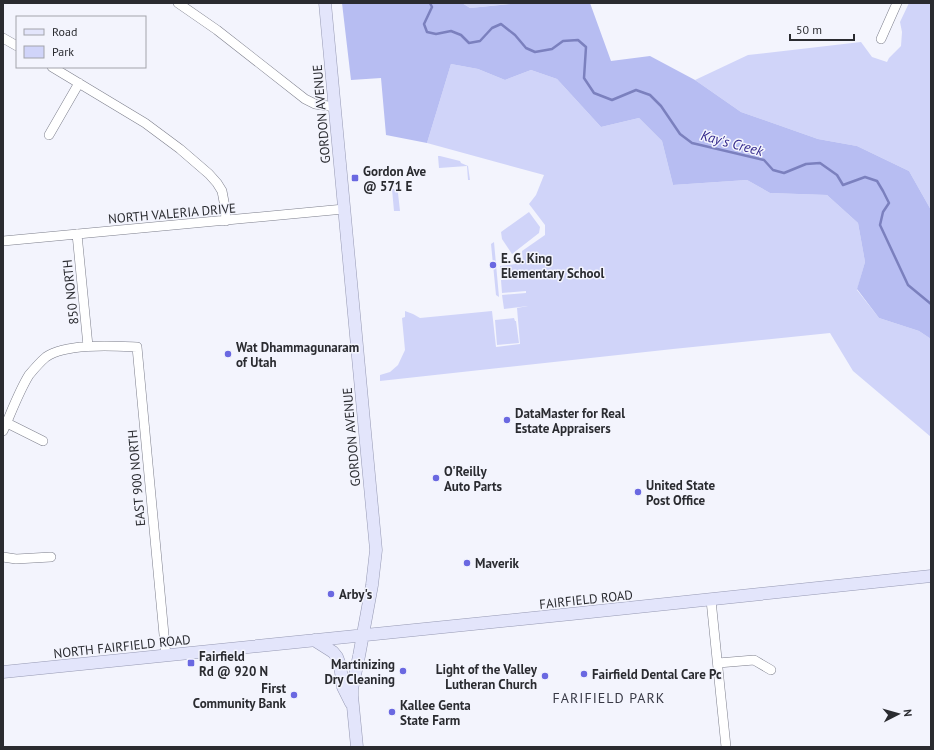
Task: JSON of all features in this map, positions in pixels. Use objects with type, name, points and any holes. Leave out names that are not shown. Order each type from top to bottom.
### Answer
[{"type":"main road","name":"GORDON AVENUE","points":[[325,3],[376,550],[372,585],[352,689],[357,747]]},
{"type":"main road","name":"FAIRFIELD ROAD","points":[[244,648],[931,576]]},
{"type":"main road","points":[[314,640],[333,652],[337,658],[340,665],[342,687],[353,707]]},
{"type":"main road","name":"NORTH FAIRFIELD ROAD","points":[[3,672],[244,648]]},
{"type":"street","points":[[178,3],[217,30],[306,100],[315,104],[335,107]]},
{"type":"street","points":[[881,39],[897,3]]},
{"type":"street","points":[[3,38],[16,45]]},
{"type":"street","points":[[54,68],[145,123],[180,149],[212,177],[222,191],[226,221]]},
{"type":"street","points":[[49,135],[79,83]]},
{"type":"street","name":"NORTH VALERIA DRIVE","points":[[3,241],[344,210]]},
{"type":"street","name":"850 NORTH","points":[[77,234],[88,346]]},
{"type":"street","points":[[43,440],[5,427],[28,378],[34,369],[47,357],[62,350],[88,346]]},
{"type":"street","name":"EAST 900 NORTH","points":[[88,346],[137,346],[166,656]]},
{"type":"street","points":[[3,557],[10,559],[51,557]]},
{"type":"street","points":[[710,600],[726,747]]},
{"type":"street","points":[[718,663],[754,660],[771,670]]},
{"type":"green space","points":[[462,3],[517,3],[470,8]]},
{"type":"green space","points":[[909,3],[931,3],[931,210],[909,171],[857,146],[818,139],[741,112],[695,80],[748,55],[861,42],[872,57],[887,62],[901,46],[902,32],[900,22]]},
{"type":"green space","points":[[451,64],[478,69],[505,80],[531,70],[557,79],[601,127],[639,118],[662,141],[673,185],[747,180],[770,193],[827,195],[858,223],[865,262],[857,290],[879,318],[919,331],[931,339],[931,437],[853,371],[830,333],[380,381],[380,375],[390,372],[398,365],[405,350],[402,318],[405,317],[405,311],[420,318],[492,311],[496,347],[520,344],[517,308],[528,306],[504,309],[502,295],[526,293],[526,291],[502,293],[501,280],[525,277],[501,279],[500,266],[523,263],[522,251],[545,235],[545,225],[529,204],[536,195],[544,175],[427,143]]},
{"type":"green space","points":[[438,156],[460,161],[468,166],[470,180],[468,180],[467,166],[439,168]]},
{"type":"green space","points":[[392,189],[398,193],[400,211],[394,211]]},
{"type":"green space","points":[[529,212],[540,227],[539,233],[512,254],[502,239],[501,232]]},
{"type":"green space","points":[[494,242],[499,297],[496,295],[491,244]]},
{"type":"green space","points":[[514,318],[516,321],[519,343],[497,345],[495,320]]},
{"type":"shaded area","points":[[342,3],[462,3],[470,8],[520,3],[590,3],[611,61],[650,56],[695,80],[741,112],[818,139],[857,146],[909,171],[931,210],[931,339],[919,331],[879,318],[857,289],[865,262],[858,223],[827,195],[770,193],[747,180],[673,185],[662,141],[639,118],[601,127],[557,79],[531,70],[505,80],[478,69],[451,64],[427,143],[386,135],[381,78],[351,80]]},
{"type":"waterway","name":"Kay's Creek","points":[[430,3],[432,7],[424,24],[427,32],[436,34],[451,31],[461,35],[469,43],[480,41],[492,28],[501,24],[515,35],[526,48],[535,52],[552,49],[563,41],[578,40],[586,47],[584,78],[594,93],[612,100],[636,90],[650,95],[661,106],[680,134],[692,143],[764,160],[773,170],[784,173],[806,164],[820,163],[837,175],[843,185],[865,177],[877,181],[889,203],[883,212],[880,225],[908,285],[931,304]]},
{"type":"place","name":"Gordon Ave @ 571 E","points":[[355,178]]},
{"type":"place","name":"E. G. King Elementary School","points":[[493,265]]},
{"type":"place","name":"Wat Dhammagunaram of Utah","points":[[228,354]]},
{"type":"place","name":"DataMaster for Real Estate Appraisers","points":[[507,420]]},
{"type":"place","name":"O'Reilly Auto Parts","points":[[436,478]]},
{"type":"place","name":"United State Post Office","points":[[638,492]]},
{"type":"place","name":"Maverik","points":[[467,563]]},
{"type":"place","name":"Arby's","points":[[331,594]]},
{"type":"place","name":"Fairfield Rd @ 920 N","points":[[191,663]]},
{"type":"place","name":"Martinizing Dry Cleaning","points":[[403,671]]},
{"type":"place","name":"Fairfield Dental Care Pc","points":[[584,674]]},
{"type":"place","name":"Light of the Valley Lutheran Church","points":[[545,676]]},
{"type":"place","name":"First Community Bank","points":[[294,695]]},
{"type":"place","name":"Kallee Genta State Farm","points":[[392,712]]},
{"type":"district","name":"FARIFIELD PARK","points":[[609,698]]}]
